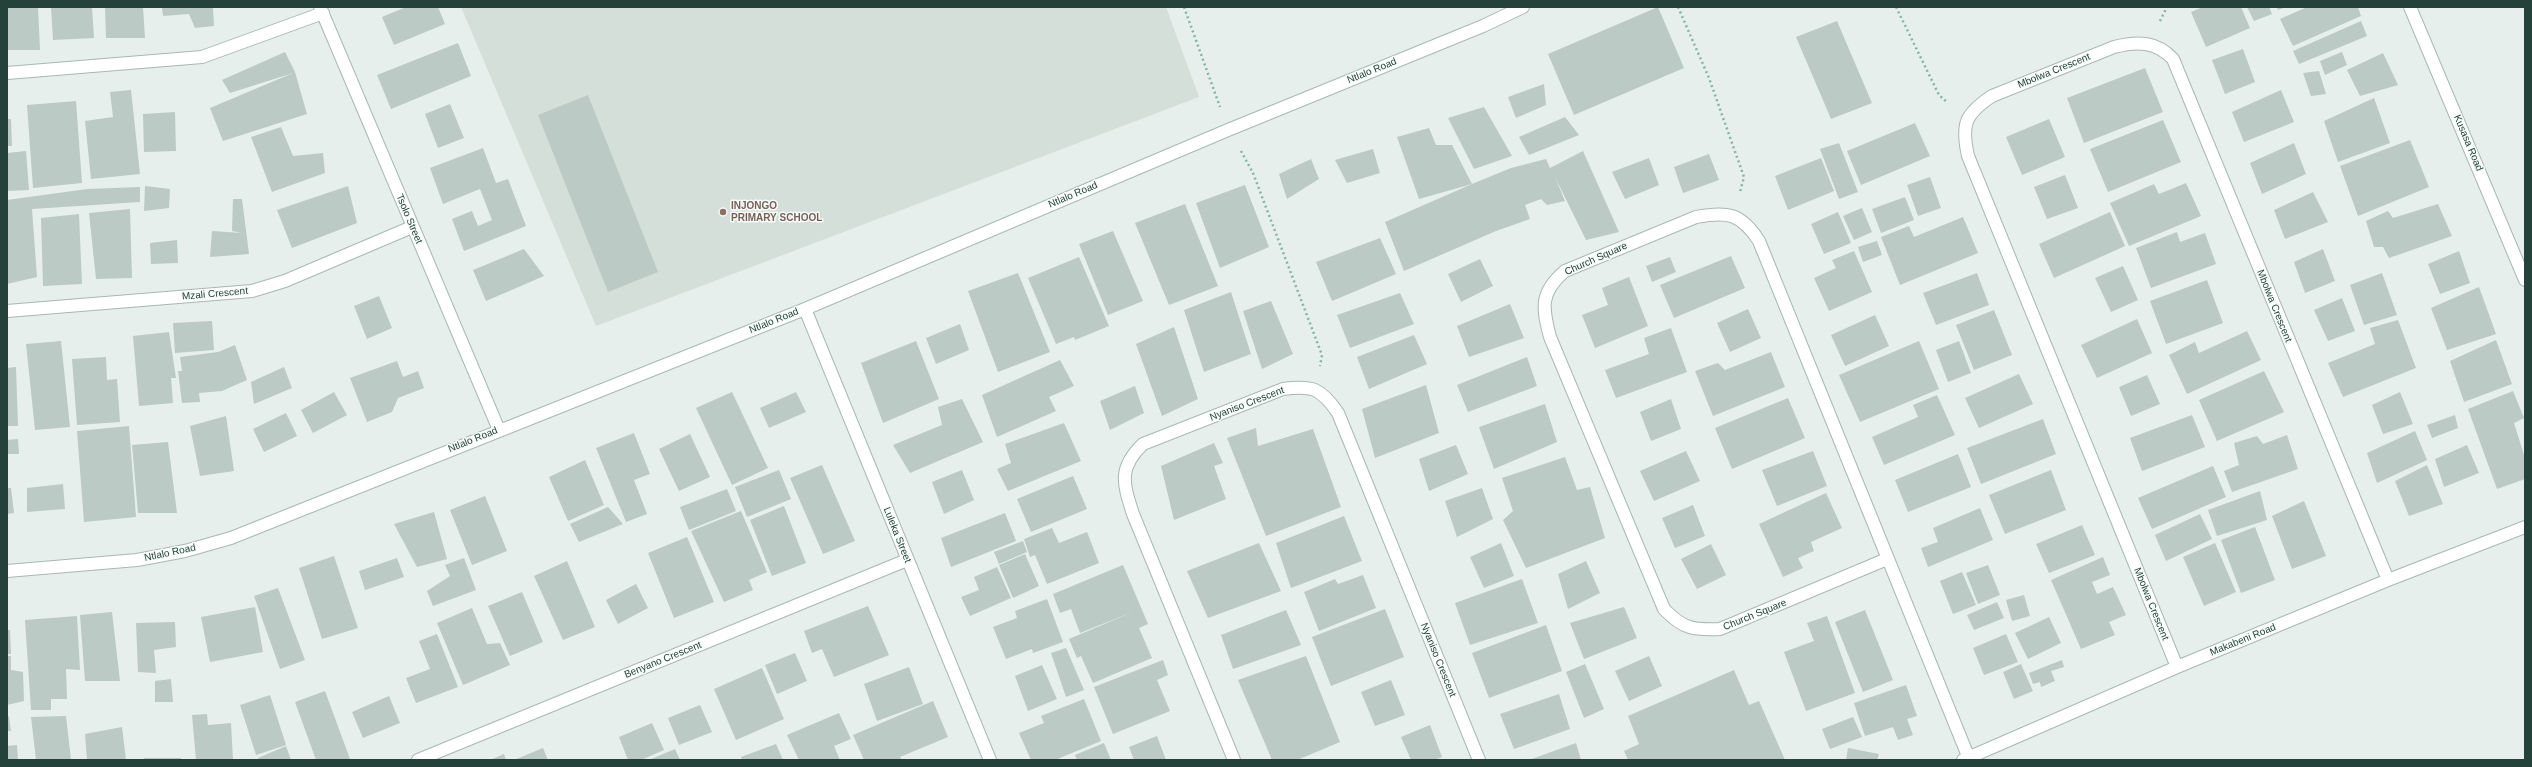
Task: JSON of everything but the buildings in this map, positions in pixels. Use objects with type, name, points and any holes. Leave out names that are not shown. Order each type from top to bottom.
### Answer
[{"type":"street","name":"Ntlalo Road","points":[[7,571],[137,560],[185,550],[231,538],[498,430],[805,309],[1228,130],[1483,26],[1523,7]]},
{"type":"street","name":"Kusasa Road","points":[[2410,7],[2525,280]]},
{"type":"street","points":[[7,73],[202,57],[322,10]]},
{"type":"street","name":"Tsolo Street","points":[[322,10],[498,430]]},
{"type":"street","name":"Mbolwa Crescent","points":[[2177,667],[1968,156],[1963,136],[1967,119],[1975,107],[1992,96],[2114,47],[2132,42],[2149,43],[2163,49],[2173,59],[2388,580]]},
{"type":"street","name":"Church Square","points":[[1734,215],[1715,213],[1696,217],[1565,271],[1551,283],[1545,297],[1544,316],[1550,337],[1664,609],[1678,623],[1696,630],[1720,629],[1887,559]]},
{"type":"street","points":[[1734,215],[1749,225],[1759,241],[1966,758]]},
{"type":"street","name":"Mzali Crescent","points":[[7,311],[252,290],[285,281],[412,227]]},
{"type":"street","name":"Luleka Street","points":[[805,309],[990,760]]},
{"type":"street","name":"Nyaniso Crescent","points":[[1234,760],[1133,514],[1125,491],[1124,470],[1130,456],[1143,444],[1283,389],[1298,387],[1316,388],[1327,397],[1338,412],[1479,760]]},
{"type":"street","name":"Makabeni Road","points":[[1966,758],[2177,667],[2388,580],[2525,527]]},
{"type":"street","name":"Benyano Crescent","points":[[418,760],[907,560]]},
{"type":"path","points":[[1184,7],[1228,130],[1253,173],[1322,355],[1316,388]]},
{"type":"path","points":[[1678,7],[1709,78],[1744,177],[1734,215]]},
{"type":"path","points":[[1896,7],[1939,95],[1967,119]]},
{"type":"shaded area","name":"INJONGO PRIMARY SCHOOL","points":[[461,7],[1166,7],[1199,97],[596,326]]},
{"type":"place","name":"INJONGO PRIMARY SCHOOL","points":[[723,212]]}]
